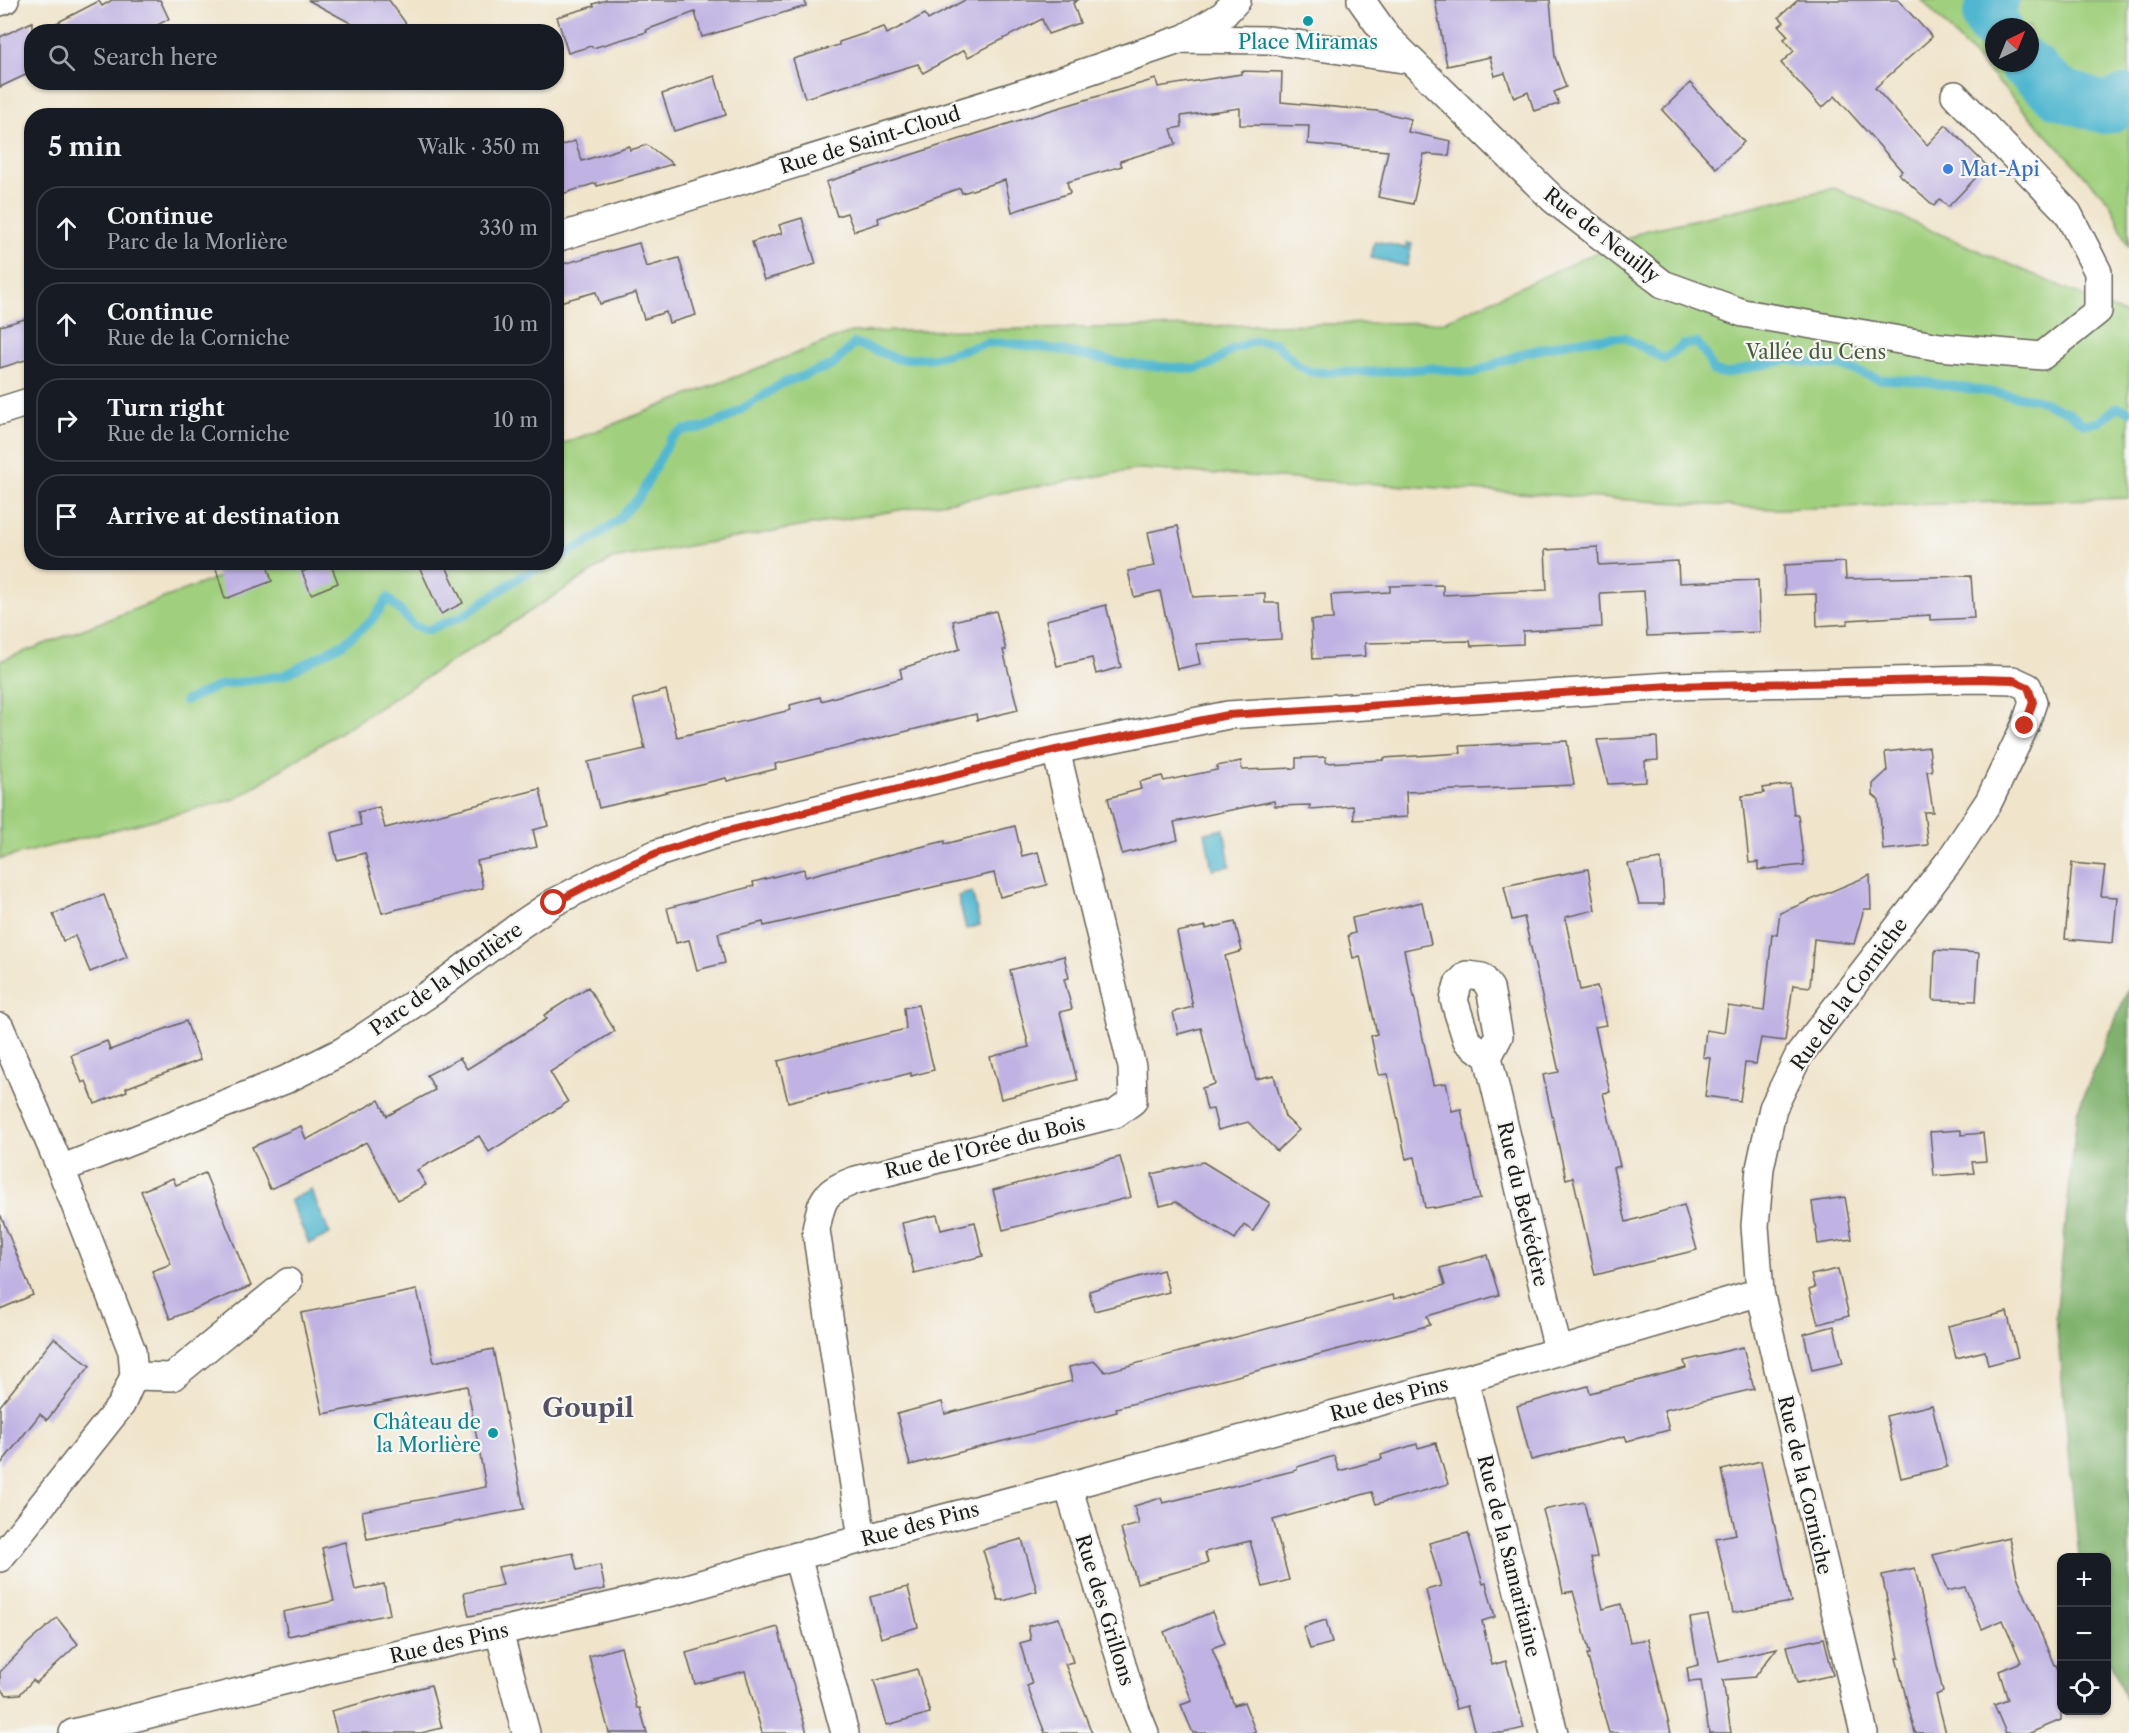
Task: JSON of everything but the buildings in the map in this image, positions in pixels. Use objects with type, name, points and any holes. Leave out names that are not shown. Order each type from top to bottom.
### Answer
[{"type":"street","points":[[0,2],[5,0]]},
{"type":"street","name":"Rue de Saint-Cloud","points":[[564,236],[1030,91],[1182,39],[1222,15],[1237,0]]},
{"type":"street","name":"Rue de Neuilly","points":[[1361,0],[1388,38],[1554,200],[1664,284],[1743,313],[1940,347],[2042,356],[2098,311],[2098,272],[2068,213],[1955,95]]},
{"type":"street","name":"Rue de Saint-Cloud","points":[[1182,39],[1269,40],[1410,60]]},
{"type":"street","points":[[0,411],[24,404]]},
{"type":"street","name":"Parc de la Morlière","points":[[61,1169],[285,1080],[343,1051],[433,991],[519,926],[554,903],[607,875],[657,853],[720,833],[1056,750],[1228,715],[1670,686],[1976,679]]},
{"type":"street","name":"Rue de la Corniche","points":[[1864,1733],[1760,1292],[1755,1226],[1760,1167],[1773,1108],[1799,1055],[1950,860],[1989,801],[2025,726],[2033,702],[2028,687],[2013,680],[1976,679]]},
{"type":"street","name":"Rue de l'Orée du Bois","points":[[862,1539],[816,1230],[821,1203],[835,1188],[856,1180],[1114,1114],[1133,1101],[1132,1067],[1056,750]]},
{"type":"street","points":[[0,1558],[121,1405],[134,1376],[132,1351],[61,1169],[3,1041]]},
{"type":"street","name":"Rue du Belvédère","points":[[1488,1057],[1558,1350]]},
{"type":"street","points":[[134,1376],[172,1377],[288,1282]]},
{"type":"street","name":"Rue des Pins","points":[[74,1733],[303,1676],[677,1592],[797,1556],[1068,1486],[1464,1379],[1760,1292]]},
{"type":"street","name":"Rue de la Samaritaine","points":[[1464,1379],[1554,1733]]},
{"type":"street","name":"Rue des Grillons","points":[[1068,1486],[1136,1711],[1145,1733]]},
{"type":"street","points":[[797,1556],[846,1733]]},
{"type":"street","points":[[499,1632],[526,1733]]},
{"type":"green space","points":[[1922,0],[2129,0],[2129,248],[2110,203],[1989,72],[2039,72],[2039,18],[1985,18],[1985,68]]},
{"type":"green space","name":"Vallée du Cens","points":[[1834,188],[2129,316],[2129,498],[1774,509],[1140,469],[612,559],[235,799],[0,859],[0,661],[237,570],[564,570],[564,443],[851,332],[1443,322],[1644,231]]},
{"type":"green space","points":[[2129,987],[2129,1707],[2111,1664],[2111,1553],[2079,1553],[2056,1318],[2077,1112]]},
{"type":"water","points":[[1375,241],[1406,248],[1407,243],[1412,244],[1407,266],[1371,258]]},
{"type":"water","points":[[1224,829],[1230,866],[1212,869],[1205,833]]},
{"type":"water","points":[[972,892],[980,925],[966,929],[958,896]]},
{"type":"water","points":[[311,1190],[330,1234],[309,1244],[290,1200]]},
{"type":"waterway","points":[[1989,18],[1993,0]]},
{"type":"waterway","points":[[2034,72],[2060,94],[2105,108],[2129,100]]},
{"type":"waterway","points":[[564,555],[595,538],[618,520],[640,496],[671,438],[684,430],[703,428],[726,419],[783,383],[833,365],[855,343],[898,359],[932,358],[988,343],[1007,343],[1059,350],[1126,364],[1194,369],[1210,365],[1233,349],[1255,341],[1275,343],[1298,365],[1311,372],[1381,372],[1432,368],[1472,373],[1524,353],[1575,341],[1624,337],[1664,359],[1683,345],[1697,343],[1706,355],[1713,371],[1726,374],[1786,360],[1841,366],[1879,379],[1919,381],[2035,399],[2068,412],[2084,424],[2099,422],[2117,407],[2129,411]]},
{"type":"waterway","points":[[185,701],[221,685],[285,675],[344,643],[371,621],[388,598],[414,626],[427,630],[463,616],[521,576],[534,570]]},
{"type":"place","name":"Place Miramas","points":[[1308,21]]},
{"type":"place","name":"Mat-Api","points":[[1948,169]]},
{"type":"place","name":"Château de la Morlière","points":[[493,1433]]},
{"type":"district","name":"Goupil","points":[[588,1408]]},
{"type":"route","points":[[554,903],[607,875],[657,853],[720,833],[1056,750],[1228,715],[1670,686],[1976,679],[2013,680],[2028,687],[2033,702],[2025,726]]}]
